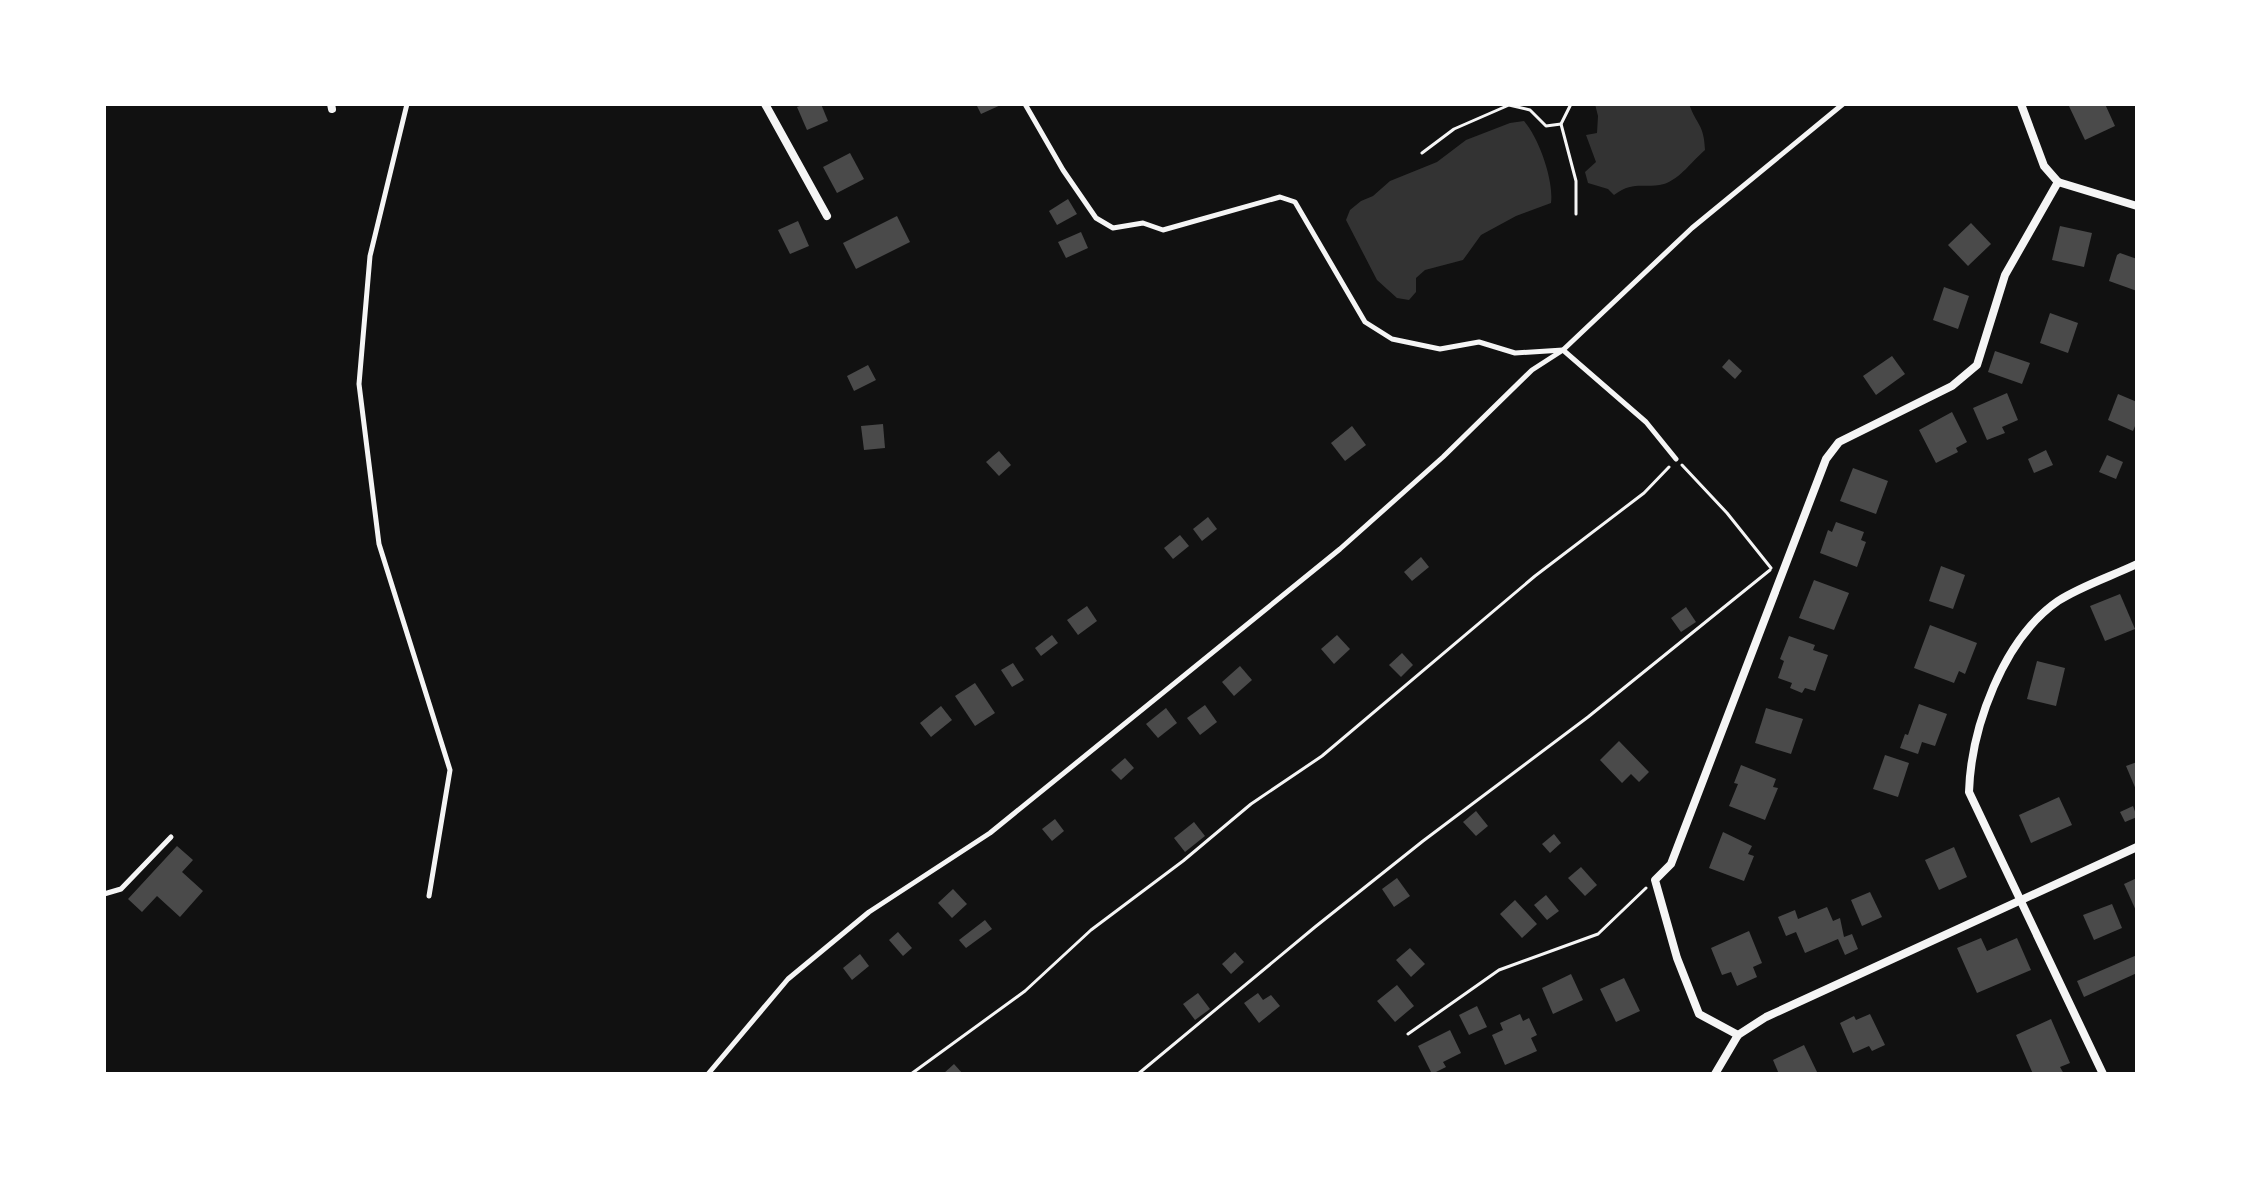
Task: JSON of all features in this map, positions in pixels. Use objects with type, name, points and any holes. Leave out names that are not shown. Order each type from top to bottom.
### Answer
[{"type":"street","points":[[765,104],[827,216]]},
{"type":"street","points":[[2021,104],[2044,166],[2058,182],[2137,206]]},
{"type":"street","points":[[1738,1035],[1699,1014],[1677,958],[1655,880],[1671,864],[1826,459],[1839,442],[1952,386],[1977,365],[2005,275],[2058,182]]},
{"type":"street","points":[[2103,1074],[1969,792],[1970,763],[1988,705],[2011,651],[2031,623],[2060,600],[2137,564]]},
{"type":"street","points":[[1715,1074],[1738,1035],[1766,1017],[2137,847]]},
{"type":"lane","points":[[407,104],[370,256],[359,384],[379,544],[450,770],[429,896]]},
{"type":"lane","points":[[1025,104],[1063,170],[1096,218],[1113,228],[1143,223],[1163,230],[1280,197],[1295,202],[1365,322],[1392,339],[1440,349],[1479,342],[1515,353],[1563,350],[1646,422],[1676,459]]},
{"type":"lane","points":[[708,1074],[788,979],[869,912],[990,833],[1340,549],[1443,457],[1532,370],[1563,350],[1692,228],[1843,104]]},
{"type":"lane","points":[[104,894],[121,889],[171,837]]},
{"type":"path","points":[[1571,104],[1561,124],[1576,181],[1576,214]]},
{"type":"path","points":[[1422,153],[1454,129],[1509,105],[1530,110],[1546,126],[1561,124]]},
{"type":"path","points":[[911,1074],[1025,991],[1091,930],[1183,861],[1251,804],[1322,756],[1535,576],[1644,493],[1676,459],[1727,513],[1772,569],[1588,717],[1315,927],[1138,1074]]},
{"type":"path","points":[[1408,1034],[1499,970],[1598,934],[1655,880]]},
{"type":"shaded area","points":[[1595,104],[1689,104],[1702,130],[1705,150],[1670,182],[1633,186],[1614,195],[1608,189],[1588,183],[1585,172],[1596,162],[1586,135],[1597,133]]},
{"type":"shaded area","points":[[1524,121],[1544,160],[1551,203],[1516,216],[1481,235],[1463,260],[1425,270],[1416,278],[1416,292],[1409,300],[1397,298],[1377,280],[1346,220],[1350,210],[1390,181],[1437,162],[1466,140],[1510,123]]},
{"type":"building","points":[[821,104],[828,121],[807,130],[797,107]]},
{"type":"building","points":[[976,104],[1003,104],[981,114]]},
{"type":"building","points":[[2068,104],[2105,104],[2115,126],[2085,140]]},
{"type":"building","points":[[850,153],[864,179],[837,193],[823,167]]},
{"type":"building","points":[[1068,199],[1077,214],[1057,225],[1049,211]]},
{"type":"building","points":[[897,216],[910,242],[856,269],[843,243]]},
{"type":"building","points":[[798,221],[809,246],[790,254],[778,230]]},
{"type":"building","points":[[1971,223],[1991,244],[1968,266],[1948,245]]},
{"type":"building","points":[[2060,226],[2092,233],[2084,267],[2052,260]]},
{"type":"building","points":[[1081,232],[1088,248],[1066,258],[1058,242]]},
{"type":"building","points":[[2120,253],[2137,259],[2137,291],[2109,281]]},
{"type":"building","points":[[1944,287],[1969,296],[1958,329],[1933,320]]},
{"type":"building","points":[[2050,313],[2078,323],[2068,353],[2040,343]]},
{"type":"building","points":[[1995,351],[2030,363],[2022,384],[1988,372]]},
{"type":"building","points":[[1892,356],[1905,374],[1876,395],[1863,376]]},
{"type":"building","points":[[1729,359],[1742,371],[1735,379],[1722,367]]},
{"type":"building","points":[[868,365],[876,380],[854,391],[847,376]]},
{"type":"building","points":[[2007,393],[2018,420],[2002,427],[2005,433],[1987,440],[1973,408]]},
{"type":"building","points":[[2118,394],[2137,402],[2137,421],[2133,431],[2108,420]]},
{"type":"building","points":[[1952,412],[1967,442],[1956,448],[1958,452],[1936,463],[1919,430]]},
{"type":"building","points":[[883,424],[885,448],[864,450],[861,426]]},
{"type":"building","points":[[1352,426],[1366,445],[1345,461],[1331,443]]},
{"type":"building","points":[[2046,450],[2053,465],[2034,473],[2028,459]]},
{"type":"building","points":[[999,451],[1011,465],[999,476],[986,462]]},
{"type":"building","points":[[2107,455],[2123,462],[2116,479],[2099,472]]},
{"type":"building","points":[[1853,468],[1888,481],[1876,514],[1840,501]]},
{"type":"building","points":[[1208,517],[1217,529],[1202,541],[1193,529]]},
{"type":"building","points":[[1836,522],[1864,532],[1861,540],[1866,542],[1857,567],[1820,553],[1828,530],[1832,532]]},
{"type":"building","points":[[1180,535],[1189,546],[1173,559],[1164,548]]},
{"type":"building","points":[[1421,557],[1429,567],[1412,581],[1404,572]]},
{"type":"building","points":[[1941,566],[1965,575],[1953,609],[1929,601]]},
{"type":"building","points":[[1814,580],[1849,593],[1834,630],[1799,618]]},
{"type":"building","points":[[2120,594],[2135,629],[2105,641],[2090,606]]},
{"type":"building","points":[[1087,606],[1097,621],[1078,635],[1067,620]]},
{"type":"building","points":[[1686,607],[1696,622],[1681,632],[1671,618]]},
{"type":"building","points":[[1930,625],[1977,643],[1965,674],[1959,671],[1954,683],[1914,668]]},
{"type":"building","points":[[1052,635],[1058,643],[1041,656],[1035,648]]},
{"type":"building","points":[[1337,635],[1350,649],[1334,664],[1321,649]]},
{"type":"building","points":[[1789,636],[1815,645],[1813,650],[1828,655],[1815,691],[1805,688],[1802,693],[1790,688],[1792,683],[1778,678],[1784,661],[1780,659]]},
{"type":"building","points":[[1402,653],[1413,665],[1401,677],[1389,665]]},
{"type":"building","points":[[2037,661],[2065,668],[2056,706],[2027,699]]},
{"type":"building","points":[[1013,663],[1024,680],[1012,687],[1001,670]]},
{"type":"building","points":[[1240,666],[1252,680],[1234,696],[1222,682]]},
{"type":"building","points":[[975,683],[995,713],[975,726],[955,696]]},
{"type":"building","points":[[1919,704],[1947,714],[1935,746],[1922,742],[1918,754],[1900,748]]},
{"type":"building","points":[[1205,705],[1217,722],[1200,735],[1187,718]]},
{"type":"building","points":[[941,706],[952,720],[931,737],[920,723]]},
{"type":"building","points":[[1166,708],[1177,723],[1158,738],[1146,724]]},
{"type":"building","points":[[1766,708],[1803,719],[1791,754],[1755,743]]},
{"type":"building","points":[[1619,741],[1649,772],[1639,782],[1631,774],[1622,783],[1600,760]]},
{"type":"building","points":[[1885,755],[1909,763],[1898,797],[1873,789]]},
{"type":"building","points":[[1125,758],[1134,768],[1121,780],[1111,770]]},
{"type":"building","points":[[2137,762],[2137,792],[2126,766]]},
{"type":"building","points":[[1741,765],[1776,779],[1773,787],[1778,788],[1765,820],[1729,806],[1738,784],[1734,783]]},
{"type":"building","points":[[2059,797],[2072,825],[2031,843],[2019,815]]},
{"type":"building","points":[[2133,806],[2137,817],[2125,822],[2120,812]]},
{"type":"building","points":[[1476,811],[1488,826],[1476,836],[1463,822]]},
{"type":"building","points":[[1055,819],[1064,831],[1052,841],[1042,829]]},
{"type":"building","points":[[1194,822],[1205,836],[1185,852],[1174,838]]},
{"type":"building","points":[[1723,832],[1752,846],[1748,854],[1754,856],[1744,881],[1709,868]]},
{"type":"building","points":[[1554,834],[1561,843],[1550,853],[1542,844]]},
{"type":"building","points":[[177,846],[193,860],[182,872],[203,891],[180,917],[157,896],[142,912],[128,899]]},
{"type":"building","points":[[1954,847],[1967,877],[1939,890],[1925,860]]},
{"type":"building","points":[[1581,867],[1597,885],[1585,896],[1568,878]]},
{"type":"building","points":[[1397,878],[1410,896],[1394,907],[1382,889]]},
{"type":"building","points":[[2137,878],[2137,913],[2124,884]]},
{"type":"building","points":[[953,889],[967,904],[952,918],[938,903]]},
{"type":"building","points":[[1870,892],[1882,917],[1862,926],[1851,900]]},
{"type":"building","points":[[1546,895],[1559,911],[1547,920],[1534,905]]},
{"type":"building","points":[[1515,900],[1537,924],[1522,938],[1500,914]]},
{"type":"building","points":[[2112,904],[2122,928],[2094,940],[2083,915]]},
{"type":"building","points":[[1827,907],[1833,921],[1840,918],[1844,937],[1852,934],[1858,949],[1845,955],[1838,939],[1805,953],[1796,932],[1786,936],[1778,917],[1795,910],[1798,919]]},
{"type":"building","points":[[985,920],[992,929],[966,948],[959,940]]},
{"type":"building","points":[[1749,931],[1762,963],[1753,967],[1757,977],[1737,986],[1731,972],[1722,975],[1711,948]]},
{"type":"building","points":[[898,932],[912,948],[903,956],[889,940]]},
{"type":"building","points":[[1981,938],[1987,951],[2017,938],[2031,970],[1977,993],[1957,948]]},
{"type":"building","points":[[1410,948],[1425,964],[1411,977],[1396,960]]},
{"type":"building","points":[[1235,952],[1244,962],[1231,974],[1222,964]]},
{"type":"building","points":[[860,954],[869,966],[852,980],[843,968]]},
{"type":"building","points":[[2137,955],[2137,973],[2084,997],[2077,981]]},
{"type":"building","points":[[1571,974],[1583,1000],[1553,1014],[1542,988]]},
{"type":"building","points":[[1624,978],[1640,1011],[1616,1022],[1600,989]]},
{"type":"building","points":[[1397,985],[1414,1006],[1395,1022],[1377,1001]]},
{"type":"building","points":[[1198,993],[1210,1009],[1195,1020],[1183,1004]]},
{"type":"building","points":[[1258,993],[1263,1000],[1271,995],[1280,1006],[1259,1023],[1244,1003]]},
{"type":"building","points":[[1477,1006],[1487,1027],[1469,1035],[1459,1015]]},
{"type":"building","points":[[1520,1014],[1523,1021],[1529,1018],[1537,1035],[1531,1038],[1537,1051],[1505,1065],[1492,1035],[1503,1030],[1500,1023]]},
{"type":"building","points":[[1870,1014],[1885,1045],[1872,1051],[1869,1046],[1853,1053],[1840,1023],[1854,1016],[1856,1020]]},
{"type":"building","points":[[2051,1019],[2070,1063],[2060,1067],[2064,1074],[2033,1074],[2016,1035]]},
{"type":"building","points":[[1450,1030],[1461,1053],[1443,1062],[1446,1067],[1432,1074],[1418,1046]]},
{"type":"building","points":[[1804,1045],[1818,1074],[1779,1074],[1773,1060]]},
{"type":"building","points":[[954,1064],[963,1074],[943,1074]]}]
